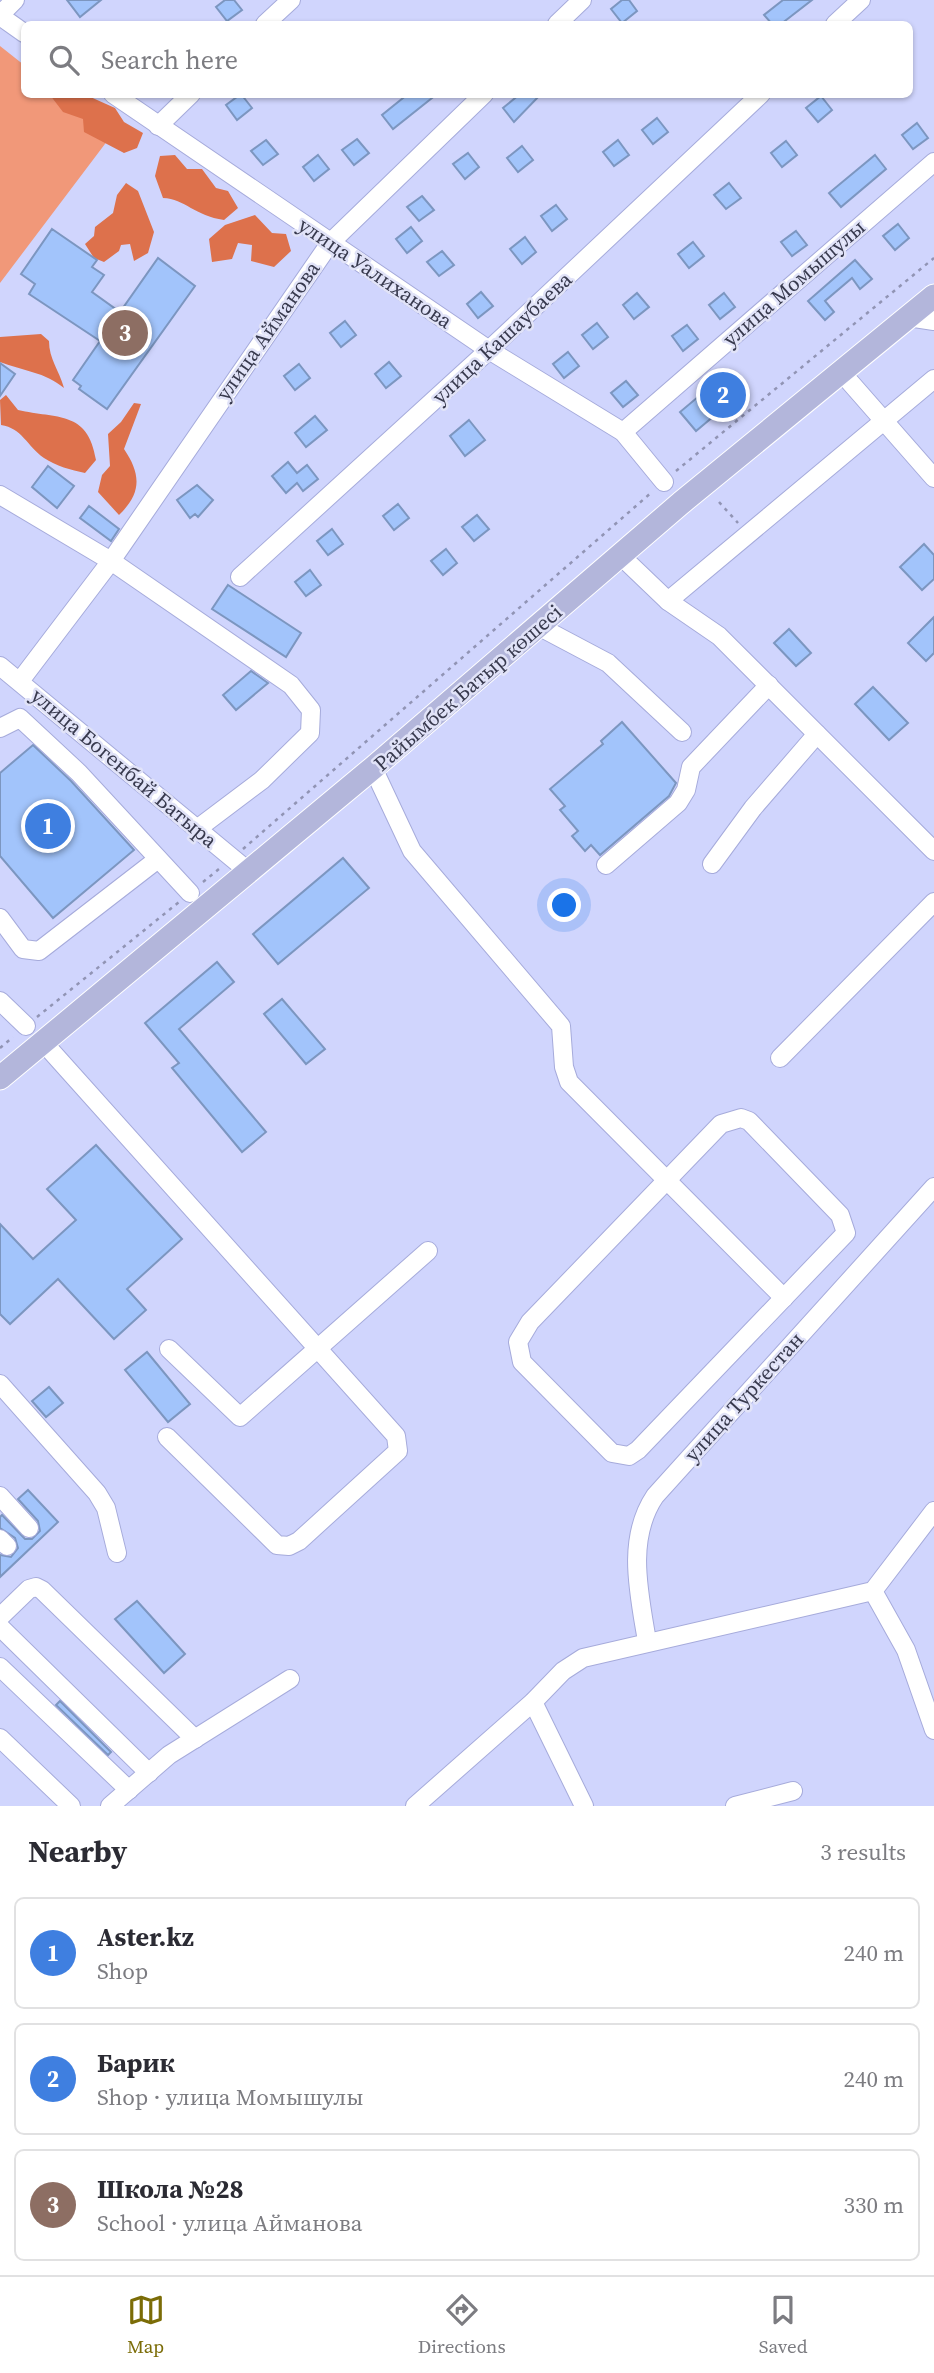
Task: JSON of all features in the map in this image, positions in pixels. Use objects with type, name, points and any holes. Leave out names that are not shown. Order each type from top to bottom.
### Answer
[{"type":"main road","name":"Райымбек Батыр көшесі","points":[[0,1078],[240,864],[373,768],[621,556],[934,296]]},
{"type":"street","points":[[15,0],[0,15],[21,31]]},
{"type":"street","points":[[268,21],[291,0]]},
{"type":"street","points":[[560,21],[582,0]]},
{"type":"street","points":[[838,21],[861,0]]},
{"type":"street","name":"улица Уалиханова","points":[[119,98],[489,350],[623,432],[664,482]]},
{"type":"street","points":[[158,126],[187,98]]},
{"type":"street","name":"улица Айманова","points":[[20,681],[111,561],[330,243],[480,98]]},
{"type":"street","name":"улица Кашаубаева","points":[[240,577],[489,350],[757,98]]},
{"type":"street","name":"улица Момышулы","points":[[623,432],[934,162]]},
{"type":"street","points":[[908,317],[934,321]]},
{"type":"street","points":[[842,373],[934,478]]},
{"type":"street","points":[[668,601],[934,379]]},
{"type":"street","points":[[0,495],[111,561],[291,685],[311,710],[310,733],[262,780],[197,829]]},
{"type":"street","points":[[621,556],[668,601],[719,636],[934,850]]},
{"type":"street","points":[[540,627],[608,663],[682,732]]},
{"type":"street","name":"улица Богенбай Батыра","points":[[0,666],[240,864]]},
{"type":"street","points":[[606,865],[678,803],[686,790],[691,768],[769,685]]},
{"type":"street","points":[[0,729],[20,718],[79,774],[190,893]]},
{"type":"street","points":[[712,864],[753,808],[817,734]]},
{"type":"street","points":[[373,768],[412,851],[561,1026],[564,1067],[569,1082],[784,1298]]},
{"type":"street","points":[[0,918],[23,949],[39,951],[158,859]]},
{"type":"street","points":[[780,1058],[934,902]]},
{"type":"street","points":[[0,1001],[26,1026]]},
{"type":"street","points":[[43,1042],[396,1436],[399,1445],[398,1451],[299,1541],[289,1546],[277,1545],[167,1437]]},
{"type":"street","points":[[740,1118],[749,1121],[844,1222],[846,1233],[629,1456],[612,1453],[522,1362],[518,1342],[530,1322],[668,1180],[721,1124],[740,1118]]},
{"type":"street","name":"улица Туркестан","points":[[647,1641],[637,1578],[643,1514],[655,1496],[934,1187]]},
{"type":"street","points":[[169,1349],[240,1417],[428,1251]]},
{"type":"street","points":[[0,1384],[97,1493],[106,1508],[117,1553]]},
{"type":"street","points":[[0,1496],[29,1528]]},
{"type":"street","points":[[415,1806],[533,1702],[563,1671],[583,1658],[647,1641],[873,1591],[934,1511]]},
{"type":"street","points":[[0,1616],[29,1589],[36,1587],[42,1590],[195,1739]]},
{"type":"street","points":[[873,1591],[906,1650],[934,1730]]},
{"type":"street","points":[[0,1626],[149,1773]]},
{"type":"street","points":[[0,1667],[129,1790]]},
{"type":"street","points":[[110,1806],[195,1739],[290,1679]]},
{"type":"street","points":[[533,1702],[584,1806]]},
{"type":"street","points":[[0,1738],[71,1806]]},
{"type":"street","points":[[735,1806],[793,1791]]},
{"type":"path","points":[[0,1048],[190,893],[240,864],[664,482],[934,258]]},
{"type":"path","points":[[719,502],[747,534]]},
{"type":"shaded area","points":[[0,46],[21,63],[21,98],[68,98],[114,132],[0,283]]},
{"type":"shaded area","points":[[52,98],[93,98],[115,108],[124,122],[143,133],[137,148],[124,153],[84,132],[83,119],[63,112]]},
{"type":"shaded area","points":[[175,155],[187,169],[202,169],[216,188],[228,191],[238,208],[224,220],[205,215],[178,201],[163,198],[155,176],[160,156]]},
{"type":"shaded area","points":[[126,183],[138,191],[154,232],[148,253],[134,261],[130,244],[121,245],[119,251],[104,262],[94,258],[85,244],[94,236],[95,227],[113,213],[117,195]]},
{"type":"shaded area","points":[[255,215],[272,233],[286,234],[291,251],[274,267],[251,261],[252,245],[238,243],[232,259],[212,262],[209,239],[225,225]]},
{"type":"shaded area","points":[[41,334],[49,341],[52,359],[64,388],[41,375],[0,362],[0,337]]},
{"type":"shaded area","points":[[6,395],[18,410],[69,420],[86,432],[96,460],[85,473],[49,461],[14,430],[1,425],[0,400]]},
{"type":"shaded area","points":[[134,403],[141,404],[124,449],[134,467],[135,491],[127,507],[119,515],[98,492],[102,475],[110,466],[108,434],[121,422]]},
{"type":"building","points":[[67,0],[101,0],[80,17]]},
{"type":"building","points":[[225,0],[234,0],[242,10],[227,21],[216,7]]},
{"type":"building","points":[[622,0],[629,0],[637,11],[624,21],[620,21],[611,9]]},
{"type":"building","points":[[783,0],[812,0],[785,21],[769,21],[764,15]]},
{"type":"building","points":[[236,98],[244,98],[252,108],[237,120],[226,105]]},
{"type":"building","points":[[403,98],[432,98],[393,129],[382,115]]},
{"type":"building","points":[[515,98],[537,98],[514,122],[503,108]]},
{"type":"building","points":[[818,98],[823,98],[832,110],[818,122],[806,108]]},
{"type":"building","points":[[657,118],[668,132],[653,144],[642,130]]},
{"type":"building","points":[[917,123],[928,138],[913,149],[902,135]]},
{"type":"building","points":[[357,139],[369,153],[354,165],[342,150]]},
{"type":"building","points":[[266,140],[278,154],[263,165],[251,151]]},
{"type":"building","points":[[618,140],[629,155],[614,166],[603,152]]},
{"type":"building","points":[[786,141],[797,155],[782,167],[771,153]]},
{"type":"building","points":[[522,146],[533,160],[518,172],[507,158]]},
{"type":"building","points":[[468,153],[479,167],[465,179],[453,164]]},
{"type":"building","points":[[318,155],[329,169],[314,181],[303,167]]},
{"type":"building","points":[[875,155],[886,169],[841,207],[829,193]]},
{"type":"building","points":[[729,183],[741,198],[726,209],[714,195]]},
{"type":"building","points":[[422,196],[434,210],[419,221],[407,207]]},
{"type":"building","points":[[556,205],[567,219],[552,231],[541,216]]},
{"type":"building","points":[[898,224],[909,238],[895,250],[883,236]]},
{"type":"building","points":[[411,227],[422,241],[407,253],[396,239]]},
{"type":"building","points":[[52,229],[97,260],[92,267],[104,275],[92,292],[120,312],[158,258],[195,286],[107,409],[79,389],[81,386],[73,380],[100,341],[29,294],[35,284],[21,274]]},
{"type":"building","points":[[796,231],[807,245],[792,256],[781,242]]},
{"type":"building","points":[[525,237],[536,252],[522,264],[510,249]]},
{"type":"building","points":[[693,242],[704,256],[689,268],[678,254]]},
{"type":"building","points":[[442,251],[454,265],[439,276],[427,262]]},
{"type":"building","points":[[855,260],[872,279],[860,289],[852,278],[825,301],[834,312],[825,320],[808,301]]},
{"type":"building","points":[[481,292],[493,306],[478,318],[467,304]]},
{"type":"building","points":[[637,293],[649,307],[634,319],[623,305]]},
{"type":"building","points":[[724,293],[735,307],[720,319],[709,305]]},
{"type":"building","points":[[345,321],[356,335],[341,347],[330,333]]},
{"type":"building","points":[[597,323],[608,337],[593,349],[582,335]]},
{"type":"building","points":[[687,325],[698,339],[683,351],[672,336]]},
{"type":"building","points":[[568,352],[579,366],[564,378],[553,364]]},
{"type":"building","points":[[389,362],[401,376],[386,388],[375,374]]},
{"type":"building","points":[[0,363],[15,374],[0,396]]},
{"type":"building","points":[[299,364],[310,378],[295,390],[284,376]]},
{"type":"building","points":[[723,376],[739,395],[696,431],[680,412]]},
{"type":"building","points":[[626,381],[638,395],[623,407],[611,393]]},
{"type":"building","points":[[315,416],[327,430],[306,447],[295,433]]},
{"type":"building","points":[[469,420],[485,440],[465,456],[450,436]]},
{"type":"building","points":[[288,462],[297,473],[307,465],[318,479],[303,491],[297,483],[286,493],[272,476]]},
{"type":"building","points":[[48,466],[74,486],[57,508],[32,487]]},
{"type":"building","points":[[197,485],[213,500],[198,517],[195,514],[190,518],[177,500]]},
{"type":"building","points":[[398,504],[409,518],[394,530],[383,516]]},
{"type":"building","points":[[89,506],[119,529],[111,541],[80,518]]},
{"type":"building","points":[[477,515],[489,529],[474,541],[462,527]]},
{"type":"building","points":[[332,529],[343,544],[328,555],[317,541]]},
{"type":"building","points":[[924,544],[934,555],[934,579],[922,590],[900,567]]},
{"type":"building","points":[[446,549],[457,563],[443,575],[431,561]]},
{"type":"building","points":[[310,570],[321,585],[306,596],[295,582]]},
{"type":"building","points":[[228,585],[301,633],[286,657],[212,609]]},
{"type":"building","points":[[934,617],[934,653],[926,661],[908,643]]},
{"type":"building","points":[[789,629],[811,653],[796,666],[774,643]]},
{"type":"building","points":[[251,671],[268,683],[236,710],[223,695]]},
{"type":"building","points":[[873,687],[908,723],[889,740],[855,704]]},
{"type":"building","points":[[622,722],[676,783],[669,796],[600,855],[591,845],[585,851],[572,836],[578,831],[560,810],[565,806],[550,789],[603,744],[601,741]]},
{"type":"building","points":[[33,745],[71,781],[134,850],[53,918],[0,856],[0,773]]},
{"type":"building","points":[[343,858],[369,888],[278,964],[253,934]]},
{"type":"building","points":[[217,962],[234,982],[179,1029],[266,1132],[242,1152],[172,1068],[179,1063],[145,1023]]},
{"type":"building","points":[[282,999],[325,1049],[306,1064],[264,1014]]},
{"type":"building","points":[[96,1145],[182,1239],[127,1289],[146,1310],[114,1339],[58,1279],[10,1324],[0,1314],[0,1224],[33,1259],[76,1220],[47,1189]]},
{"type":"building","points":[[147,1352],[190,1404],[168,1422],[125,1370]]},
{"type":"building","points":[[49,1387],[63,1403],[46,1417],[32,1401]]},
{"type":"building","points":[[28,1490],[58,1522],[0,1577],[0,1555],[11,1557],[18,1548],[15,1538],[0,1528],[0,1517],[2,1515],[25,1539],[32,1539],[40,1531],[38,1521],[18,1499]]},
{"type":"building","points":[[137,1601],[185,1654],[164,1673],[115,1619]]},
{"type":"building","points":[[60,1701],[111,1752],[108,1755],[56,1705]]},
{"type":"place","name":"Школа №28","points":[[125,333]]},
{"type":"place","name":"Барик","points":[[723,395]]},
{"type":"place","name":"Aster.kz","points":[[48,826]]}]
